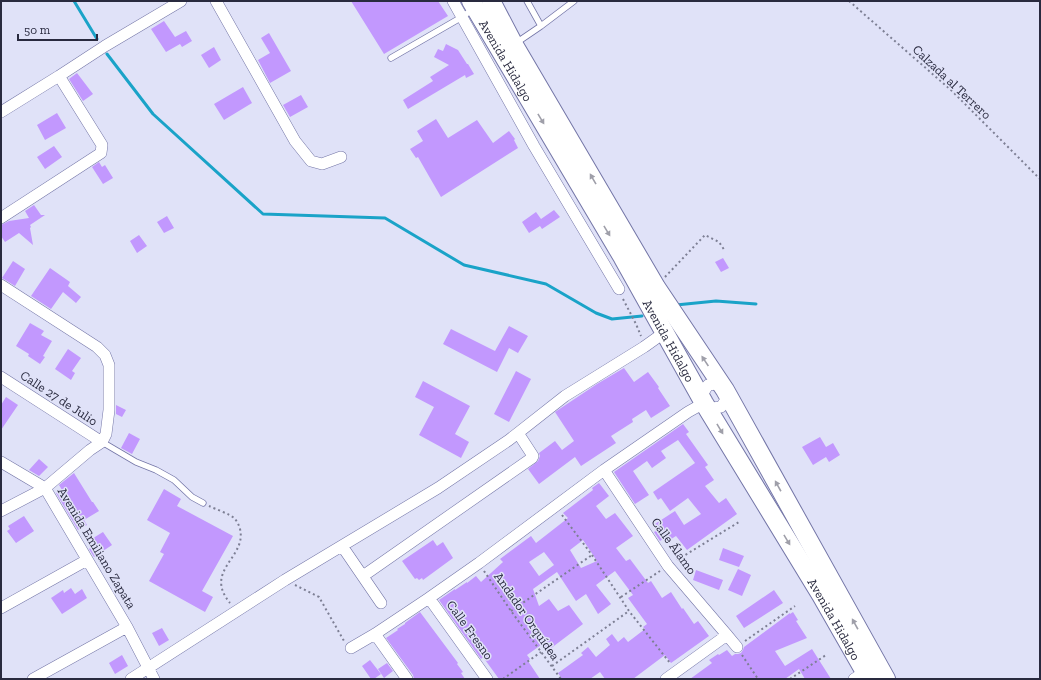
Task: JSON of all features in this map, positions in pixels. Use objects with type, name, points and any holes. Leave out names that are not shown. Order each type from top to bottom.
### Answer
[{"type":"main road","name":"Avenida Hidalgo","points":[[476,6],[514,45],[656,287],[725,390],[886,679]]},
{"type":"main road","name":"Avenida Hidalgo","points":[[476,6],[623,258],[704,403],[821,595],[862,677]]},
{"type":"street","points":[[1,112],[105,46],[181,1]]},
{"type":"street","points":[[216,1],[295,141],[311,160],[322,164],[341,157]]},
{"type":"street","points":[[453,1],[476,6],[534,146],[619,288]]},
{"type":"street","points":[[1,218],[101,154],[102,145],[59,76]]},
{"type":"street","points":[[1,285],[98,347],[105,355],[109,365],[109,410],[106,434],[102,442],[90,450],[45,488],[1,511]]},
{"type":"street","points":[[131,679],[285,580],[438,488],[518,432],[565,396],[644,347],[665,332]]},
{"type":"street","name":"Calle 27 de Julio","points":[[1,377],[102,442]]},
{"type":"street","points":[[716,384],[725,390],[726,400],[721,407],[712,408],[704,403],[703,393],[708,386],[716,384]]},
{"type":"street","points":[[351,648],[429,598],[479,563],[604,470],[688,412],[704,403]]},
{"type":"street","points":[[363,576],[532,458],[533,456],[518,432]]},
{"type":"street","name":"Avenida Emiliano Zapata","points":[[1,462],[45,488],[127,626],[154,679]]},
{"type":"street","name":"Calle Álamo","points":[[604,470],[668,566],[737,647]]},
{"type":"street","points":[[342,546],[381,603]]},
{"type":"street","points":[[1,608],[87,560]]},
{"type":"street","name":"Calle Fresno","points":[[429,598],[487,679]]},
{"type":"street","points":[[32,679],[127,626]]},
{"type":"street","points":[[375,634],[407,679]]},
{"type":"street","points":[[666,679],[680,675],[728,635]]},
{"type":"lane","points":[[526,1],[541,26]]},
{"type":"lane","points":[[514,45],[574,1]]},
{"type":"lane","points":[[391,58],[476,6]]},
{"type":"lane","points":[[102,442],[136,462],[156,470],[174,480],[192,497],[202,503]]},
{"type":"path","name":"Calzada al Terrero","points":[[849,1],[952,91],[1040,179]]},
{"type":"path","points":[[656,287],[705,235],[719,242],[725,251]]},
{"type":"path","points":[[625,302],[636,324]]},
{"type":"path","points":[[202,503],[234,518],[238,524],[241,534],[240,543],[222,574],[221,585],[226,598],[238,610]]},
{"type":"path","points":[[555,506],[592,555],[630,611],[680,675]]},
{"type":"path","points":[[621,597],[739,522]]},
{"type":"path","points":[[511,611],[592,555]]},
{"type":"path","name":"Andador Orquídea","points":[[479,563],[511,611],[561,679]]},
{"type":"path","points":[[285,580],[319,597],[347,646],[351,648]]},
{"type":"path","points":[[758,679],[737,647],[795,606]]},
{"type":"path","points":[[552,666],[630,611]]},
{"type":"path","points":[[502,679],[541,652]]},
{"type":"path","points":[[790,679],[826,655]]},
{"type":"building","points":[[351,1],[438,1],[448,16],[384,54]]},
{"type":"building","points":[[164,21],[175,37],[186,31],[192,41],[182,47],[180,44],[166,52],[151,29]]},
{"type":"building","points":[[269,33],[291,71],[270,83],[258,60],[270,53],[261,38]]},
{"type":"building","points":[[446,44],[458,50],[474,74],[466,78],[465,75],[408,109],[403,100],[433,81],[430,77],[449,65],[434,57],[438,49],[443,51]]},
{"type":"building","points":[[214,47],[221,60],[209,68],[201,55]]},
{"type":"building","points":[[77,73],[93,94],[83,101],[69,79]]},
{"type":"building","points":[[243,87],[252,103],[224,120],[214,104]]},
{"type":"building","points":[[301,95],[308,107],[290,117],[283,105]]},
{"type":"building","points":[[57,113],[66,128],[45,140],[37,125]]},
{"type":"building","points":[[436,119],[448,138],[477,120],[493,143],[509,131],[515,139],[514,140],[518,148],[441,197],[418,157],[416,158],[410,149],[423,141],[417,131]]},
{"type":"building","points":[[54,146],[62,157],[45,169],[37,157]]},
{"type":"building","points":[[99,162],[102,167],[105,165],[113,178],[103,184],[92,167]]},
{"type":"building","points":[[34,205],[41,215],[45,215],[30,225],[33,245],[19,233],[5,242],[1,236],[1,225],[9,221],[29,218],[25,211]]},
{"type":"building","points":[[554,210],[560,217],[542,229],[540,226],[529,233],[522,222],[536,212],[541,219]]},
{"type":"building","points":[[167,216],[174,228],[164,233],[157,222]]},
{"type":"building","points":[[139,235],[147,246],[137,253],[130,241]]},
{"type":"building","points":[[723,258],[729,268],[721,272],[715,262]]},
{"type":"building","points":[[13,261],[25,269],[15,286],[2,278]]},
{"type":"building","points":[[50,268],[70,282],[68,286],[81,297],[76,303],[63,292],[51,309],[31,296]]},
{"type":"building","points":[[30,323],[44,331],[41,335],[52,341],[40,364],[28,356],[29,354],[16,346]]},
{"type":"building","points":[[509,326],[528,336],[518,353],[509,348],[497,372],[443,344],[451,329],[495,351]]},
{"type":"building","points":[[68,349],[81,358],[72,371],[75,373],[71,380],[55,369]]},
{"type":"building","points":[[624,368],[634,382],[648,372],[670,406],[651,418],[646,410],[632,419],[633,422],[611,436],[616,443],[581,466],[575,457],[539,484],[528,469],[538,461],[540,456],[539,453],[555,441],[562,450],[574,441],[555,412]]},
{"type":"building","points":[[516,371],[531,379],[509,422],[494,414]]},
{"type":"building","points":[[423,381],[470,406],[455,434],[469,442],[461,458],[419,435],[434,407],[415,397]]},
{"type":"building","points":[[6,397],[18,405],[1,430],[1,405]]},
{"type":"building","points":[[116,405],[126,410],[122,417],[116,414]]},
{"type":"building","points":[[683,424],[689,432],[686,434],[708,465],[705,467],[714,480],[705,486],[719,503],[726,498],[737,514],[687,550],[676,536],[668,541],[666,537],[660,541],[654,532],[659,529],[655,524],[675,511],[684,525],[701,514],[688,498],[670,511],[661,498],[658,500],[653,492],[695,463],[678,440],[661,451],[666,458],[652,468],[647,461],[633,471],[649,495],[635,504],[614,472]]},
{"type":"building","points":[[129,433],[140,439],[132,454],[121,448]]},
{"type":"building","points":[[820,437],[826,447],[833,443],[840,455],[829,462],[826,457],[813,465],[802,447]]},
{"type":"building","points":[[39,459],[48,467],[39,476],[29,470]]},
{"type":"building","points":[[74,473],[99,511],[84,520],[87,525],[78,530],[56,493],[62,490],[59,485]]},
{"type":"building","points":[[599,483],[609,496],[596,506],[606,519],[615,513],[633,536],[616,548],[626,561],[630,559],[648,583],[651,581],[662,598],[671,592],[694,624],[698,621],[709,636],[671,663],[665,655],[633,679],[605,679],[600,672],[590,679],[562,679],[558,673],[583,655],[581,653],[588,647],[596,657],[610,645],[606,639],[612,634],[618,642],[624,637],[628,642],[645,629],[643,627],[647,624],[628,598],[633,595],[615,571],[596,585],[611,604],[598,614],[586,594],[576,601],[557,572],[533,589],[539,606],[549,599],[558,611],[569,605],[583,624],[546,652],[541,645],[527,655],[530,659],[528,661],[540,679],[499,679],[483,657],[481,659],[439,600],[476,576],[481,582],[503,562],[500,559],[531,536],[536,543],[568,518],[563,513],[593,490],[592,488]],"holes":[[[583,540],[597,561],[581,568],[570,550]],[[544,552],[554,565],[539,576],[529,562]]]},
{"type":"building","points":[[164,489],[181,499],[177,506],[233,536],[202,591],[213,597],[205,612],[149,581],[164,554],[160,552],[170,533],[147,520]]},
{"type":"building","points":[[24,516],[34,531],[16,543],[7,531],[10,529],[8,526]]},
{"type":"building","points":[[103,532],[112,545],[94,557],[89,549],[93,546],[90,540]]},
{"type":"building","points":[[433,540],[437,546],[443,542],[453,558],[423,580],[422,578],[419,580],[417,578],[415,579],[402,561]]},
{"type":"building","points":[[723,548],[744,556],[739,567],[719,560]]},
{"type":"building","points":[[738,569],[751,575],[742,596],[728,590]]},
{"type":"building","points":[[696,570],[723,580],[719,590],[693,580]]},
{"type":"building","points":[[71,588],[75,594],[82,589],[87,598],[62,614],[51,598],[63,590],[64,593]]},
{"type":"building","points":[[774,590],[783,603],[744,628],[736,616]]},
{"type":"building","points":[[420,612],[458,663],[457,664],[463,672],[461,673],[465,679],[414,679],[413,675],[386,638]]},
{"type":"building","points":[[793,612],[798,620],[796,621],[807,638],[775,651],[785,666],[812,649],[831,679],[805,679],[799,669],[785,679],[690,679],[712,663],[709,660],[718,654],[719,655],[727,650],[732,656],[741,653],[744,647]]},
{"type":"building","points":[[162,628],[169,640],[159,646],[152,633]]},
{"type":"building","points":[[122,655],[128,666],[115,674],[109,663]]},
{"type":"building","points":[[370,660],[381,674],[374,679],[371,679],[362,666]]},
{"type":"building","points":[[387,663],[393,671],[384,678],[378,669]]},
{"type":"waterway","points":[[74,1],[97,39]]},
{"type":"waterway","points":[[107,54],[153,114],[263,214],[385,218],[464,265],[546,284],[596,313],[612,319],[642,316]]},
{"type":"waterway","points":[[676,305],[716,301],[756,304]]}]
